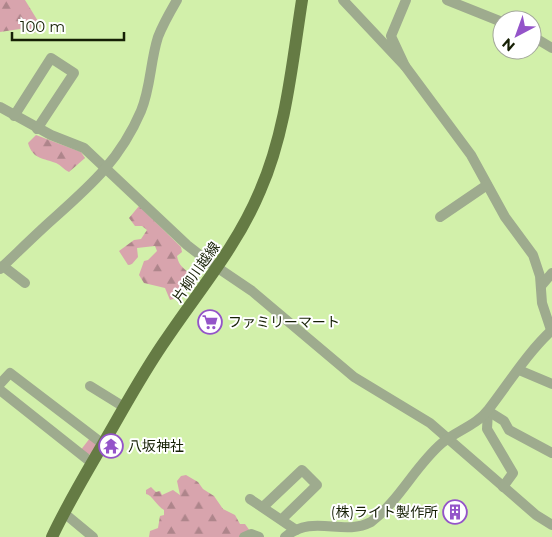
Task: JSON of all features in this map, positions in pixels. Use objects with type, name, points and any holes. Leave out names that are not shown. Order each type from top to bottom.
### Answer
[{"type":"main road","name":"片柳川越線","points":[[52,537],[64,512],[155,355],[218,268],[250,213],[261,189],[278,140],[291,75],[302,0]]},
{"type":"street","points":[[25,284],[2,267],[106,169],[129,138],[150,82],[158,39],[177,0]]},
{"type":"street","points":[[286,537],[296,530],[308,526],[349,532],[360,529],[385,509],[442,443],[488,411],[551,330],[542,303],[541,286],[533,255],[505,217],[470,155],[405,66],[343,0]]},
{"type":"street","points":[[405,66],[392,36],[406,0]]},
{"type":"street","points":[[447,0],[492,18]]},
{"type":"street","points":[[14,116],[51,58],[74,73],[37,128]]},
{"type":"street","points":[[0,106],[37,128],[84,148],[187,245],[252,292],[354,377],[430,422],[536,515],[552,525]]},
{"type":"street","points":[[440,217],[487,185]]},
{"type":"street","points":[[541,286],[552,273]]},
{"type":"street","points":[[518,370],[552,384]]},
{"type":"street","points":[[0,384],[10,372],[103,444]]},
{"type":"street","points":[[90,386],[124,407]]},
{"type":"street","points":[[0,390],[92,463]]},
{"type":"street","points":[[488,411],[504,422],[509,430],[552,452]]},
{"type":"street","points":[[488,411],[487,429],[513,474],[503,487]]},
{"type":"street","points":[[263,507],[302,470],[317,486],[282,519]]},
{"type":"street","points":[[250,499],[296,530]]},
{"type":"street","points":[[64,512],[93,537]]},
{"type":"street","points":[[244,537],[251,534],[258,537]]},
{"type":"green space","points":[[0,0],[25,0],[41,26],[34,33],[20,29],[0,32]]},
{"type":"green space","points":[[36,135],[81,152],[85,158],[69,172],[58,164],[39,158],[30,149],[28,143]]},
{"type":"green space","points":[[139,206],[181,247],[182,252],[177,256],[178,260],[180,265],[189,274],[181,293],[170,300],[165,288],[144,283],[139,275],[144,261],[148,260],[157,251],[155,246],[137,248],[138,257],[132,264],[128,265],[119,251],[134,240],[141,239],[147,230],[142,226],[135,226],[129,218]]},
{"type":"green space","points":[[90,438],[95,441],[96,446],[91,454],[86,455],[80,451]]},
{"type":"green space","points":[[186,475],[198,482],[203,489],[214,496],[223,509],[235,515],[240,524],[245,524],[250,531],[241,537],[149,537],[150,531],[158,528],[160,516],[164,515],[164,510],[146,494],[146,490],[151,487],[156,492],[160,491],[162,495],[173,490],[180,495],[177,481],[181,476]]},
{"type":"place","name":"ファミリーマート","points":[[210,322]]},
{"type":"place","name":"八坂神社","points":[[111,446]]},
{"type":"place","name":"(株)ライト製作所","points":[[455,512]]}]
